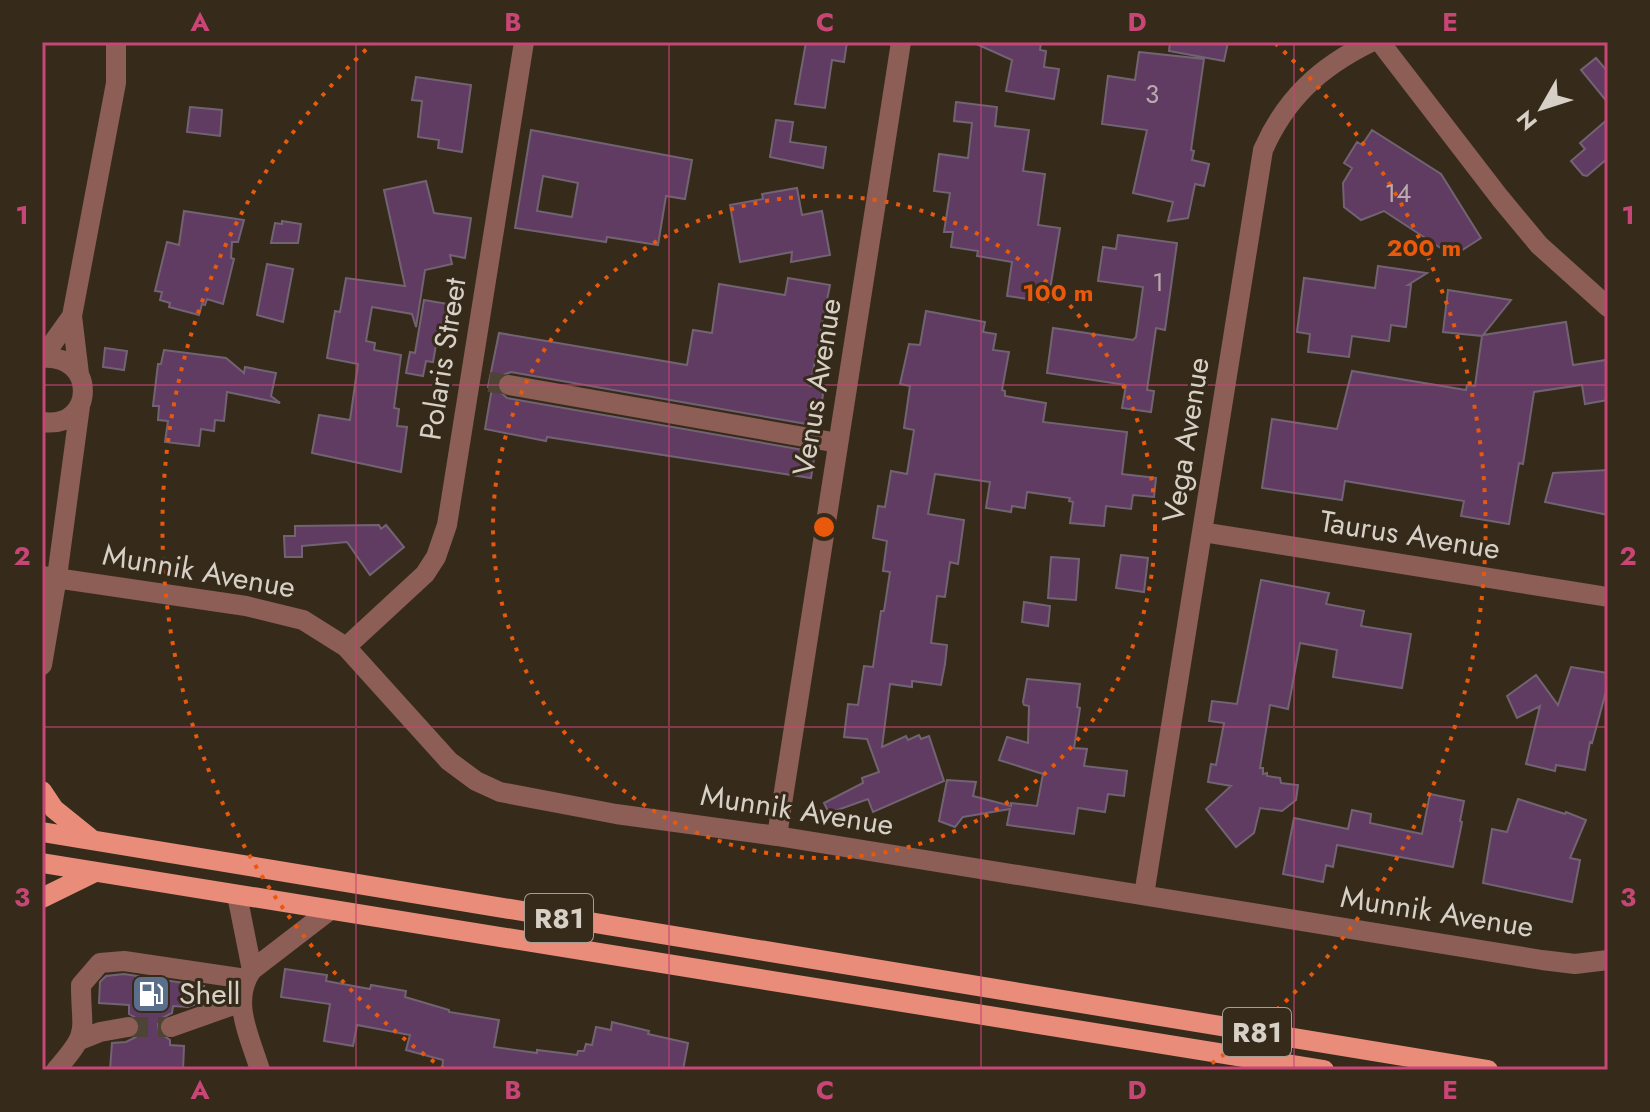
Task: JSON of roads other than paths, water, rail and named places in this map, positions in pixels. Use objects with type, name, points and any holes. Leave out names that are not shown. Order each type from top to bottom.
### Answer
[{"type":"main road","points":[[42,791],[54,809],[94,841]]},
{"type":"main road","name":"R81","points":[[42,832],[1488,1070]]},
{"type":"main road","name":"R81","points":[[42,863],[1324,1070]]},
{"type":"main road","points":[[42,898],[95,872]]},
{"type":"street","points":[[42,665],[50,577],[83,385],[72,316],[116,83],[116,42]]},
{"type":"street","name":"Polaris Street","points":[[346,647],[425,574],[436,557],[447,525],[489,381],[524,42]]},
{"type":"street","name":"Venus Avenue","points":[[777,836],[901,42]]},
{"type":"street","name":"Vega Avenue","points":[[1144,895],[1263,150],[1274,125],[1301,89],[1347,54],[1371,42]]},
{"type":"street","points":[[1380,42],[1539,245],[1608,307]]},
{"type":"street","points":[[42,358],[72,316]]},
{"type":"street","points":[[42,358],[63,360],[79,374]]},
{"type":"street","points":[[489,381],[838,443]]},
{"type":"street","points":[[42,422],[54,424],[65,421],[80,406]]},
{"type":"street","name":"Taurus Avenue","points":[[1202,532],[1608,597]]},
{"type":"street","name":"Munnik Avenue","points":[[50,577],[278,612],[303,620],[346,647],[449,761],[476,781],[500,792],[616,814],[777,836],[1542,960],[1575,964],[1608,960]]},
{"type":"street","points":[[237,895],[249,974],[239,1003],[260,1070]]},
{"type":"street","points":[[56,1070],[80,1040],[85,1022],[81,985],[100,963],[124,961],[249,974],[330,910]]},
{"type":"street","points":[[171,1027],[239,1003]]},
{"type":"street","points":[[80,1040],[100,1032],[128,1027]]},
{"type":"tunnel","points":[[489,382],[509,385]]},
{"type":"tunnel","points":[[128,1027],[171,1027]]},
{"type":"place","name":"Shell","points":[[151,994]]}]
